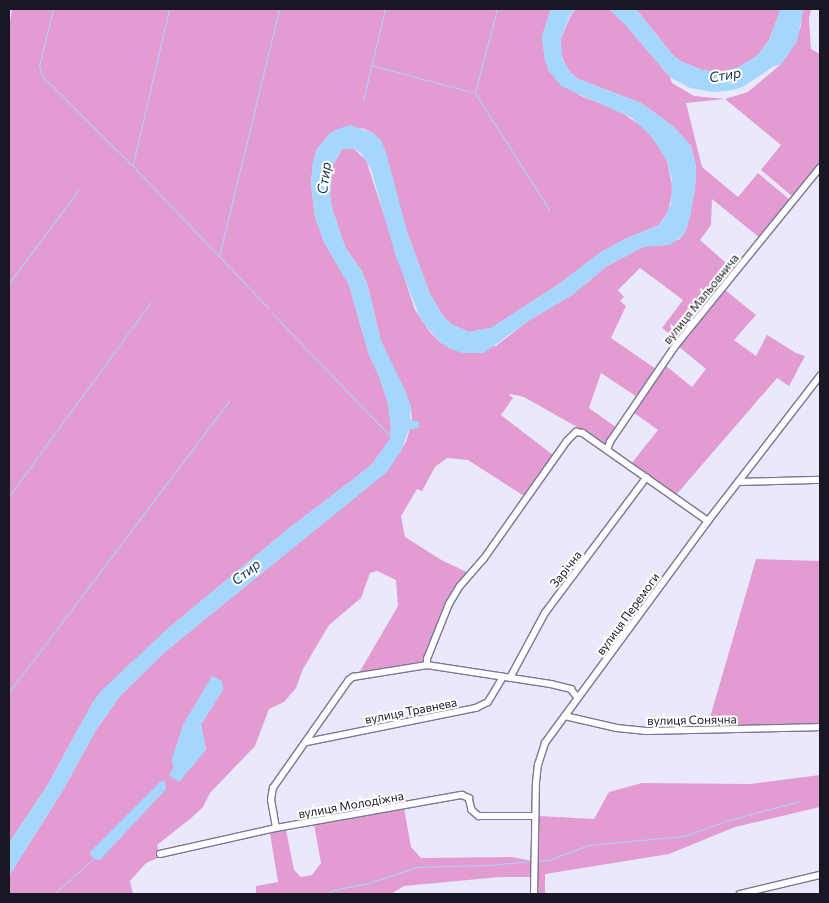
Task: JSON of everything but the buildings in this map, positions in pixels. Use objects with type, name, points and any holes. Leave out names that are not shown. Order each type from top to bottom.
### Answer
[{"type":"street","name":"вулиця Мальовнича","points":[[607,450],[615,435],[676,345],[820,168]]},
{"type":"street","name":"вулиця Перемоги","points":[[534,894],[536,783],[541,752],[578,698],[708,521],[741,482],[820,376]]},
{"type":"street","points":[[427,665],[426,660],[449,604],[460,586],[500,536],[573,434],[583,433],[708,521]]},
{"type":"street","name":"Зарічна","points":[[506,677],[545,613],[646,478]]},
{"type":"street","points":[[741,482],[820,480]]},
{"type":"street","points":[[276,828],[271,800],[273,788],[353,677],[427,665],[571,689],[578,698]]},
{"type":"street","name":"вулиця Травнева","points":[[307,742],[476,708],[493,696],[506,677]]},
{"type":"street","name":"вулиця Сонячна","points":[[565,716],[617,728],[646,731],[820,727]]},
{"type":"street","name":"вулиця Молодіжна","points":[[160,854],[276,828],[462,795],[469,798],[472,810],[479,816],[535,816]]},
{"type":"street","points":[[740,894],[820,875]]},
{"type":"shaded area","points":[[12,9],[551,9],[542,36],[545,60],[549,71],[579,95],[619,111],[643,127],[659,146],[667,161],[673,189],[668,212],[659,225],[627,238],[601,252],[559,284],[491,328],[469,332],[451,324],[443,316],[430,294],[408,235],[381,141],[373,133],[362,128],[317,149],[313,161],[311,184],[315,217],[324,242],[349,285],[369,355],[379,376],[388,403],[391,428],[390,439],[373,463],[288,529],[165,631],[93,702],[47,786],[9,843],[9,28]]},
{"type":"shaded area","points":[[576,9],[609,9],[624,23],[670,77],[672,83],[694,96],[725,99],[686,103],[702,167],[738,197],[758,173],[790,200],[760,238],[712,199],[711,225],[700,240],[734,270],[677,340],[662,328],[683,300],[640,268],[618,290],[624,297],[620,301],[626,306],[611,338],[656,369],[637,397],[601,373],[589,408],[617,428],[606,446],[584,431],[524,397],[511,394],[509,395],[513,398],[501,415],[553,455],[524,496],[468,460],[447,458],[435,467],[422,491],[417,489],[401,516],[405,537],[443,561],[469,573],[455,588],[422,663],[359,673],[398,606],[396,580],[377,571],[370,573],[361,598],[329,625],[303,669],[296,688],[284,702],[269,709],[255,746],[210,793],[203,807],[157,845],[160,857],[146,863],[130,881],[133,894],[9,894],[9,876],[63,790],[96,730],[120,696],[166,651],[386,472],[406,442],[412,421],[411,407],[381,341],[367,283],[361,270],[345,247],[332,208],[330,194],[333,165],[342,149],[354,149],[366,160],[415,310],[430,332],[441,343],[496,346],[528,321],[572,295],[607,266],[643,247],[678,240],[684,234],[695,188],[696,166],[691,146],[674,127],[641,103],[578,79],[567,69],[560,51],[561,38],[571,15]],"holes":[[[213,676],[223,690],[201,724],[206,750],[170,775],[174,767],[183,725]],[[166,789],[100,859],[95,859]]]},
{"type":"shaded area","points":[[636,9],[781,9],[769,40],[757,56],[737,68],[721,72],[702,70],[680,61],[672,54]]},
{"type":"shaded area","points":[[802,9],[817,9],[811,10],[809,18],[811,49],[820,54],[820,164],[793,197],[761,170],[781,145],[725,99],[748,92],[780,65],[788,55],[801,26]]},
{"type":"shaded area","points":[[724,289],[756,315],[734,340],[756,356],[767,335],[796,353],[805,356],[789,386],[777,378],[676,495],[631,464],[658,430],[633,412],[665,365],[692,387],[706,369],[678,346]]},
{"type":"shaded area","points":[[756,559],[820,561],[820,725],[707,728]]},
{"type":"shaded area","points":[[820,775],[820,807],[735,827],[669,854],[545,874],[545,894],[536,894],[538,816],[594,819],[609,792],[642,783],[751,784]]},
{"type":"shaded area","points":[[404,808],[411,847],[421,858],[512,857],[532,861],[532,877],[500,877],[404,886],[391,894],[256,894],[256,886],[278,882],[270,833],[286,830],[294,870],[301,877],[312,875],[321,863],[314,824]]},
{"type":"water","name":"Стир","points":[[551,9],[576,9],[570,15],[561,38],[562,59],[572,74],[578,79],[641,103],[674,127],[691,146],[696,166],[695,188],[690,218],[684,234],[670,245],[643,247],[607,266],[572,295],[528,321],[484,353],[463,353],[450,349],[441,343],[421,320],[395,254],[371,169],[361,153],[354,149],[342,149],[333,165],[330,194],[332,208],[345,247],[361,270],[367,283],[381,341],[406,392],[411,407],[410,418],[412,421],[419,421],[419,428],[409,430],[401,451],[387,472],[166,651],[120,696],[96,730],[63,790],[9,876],[9,843],[47,786],[93,702],[101,691],[165,631],[288,529],[373,463],[390,439],[391,428],[388,403],[379,376],[369,355],[349,285],[324,242],[315,217],[311,184],[313,161],[317,149],[328,135],[335,130],[350,125],[373,133],[381,141],[386,152],[408,235],[430,294],[443,316],[451,324],[469,332],[491,328],[559,284],[601,252],[627,238],[659,225],[664,219],[671,204],[672,179],[667,161],[652,137],[632,118],[561,86],[549,71],[545,60],[542,36]]},
{"type":"water","name":"Стир","points":[[609,9],[636,9],[672,54],[680,61],[702,70],[721,72],[737,68],[757,56],[769,40],[781,9],[802,9],[803,11],[797,42],[780,65],[774,66],[744,86],[733,90],[714,92],[690,88],[670,77],[624,23]]},
{"type":"water","points":[[212,676],[222,681],[223,690],[201,724],[206,750],[179,782],[169,775],[174,767],[171,762],[183,725]]},
{"type":"water","points":[[165,781],[166,789],[100,860],[90,855],[91,851],[160,782]]},
{"type":"waterway","points":[[53,9],[39,66],[42,76],[133,166],[269,309]]},
{"type":"waterway","points":[[133,164],[169,9]]},
{"type":"waterway","points":[[219,256],[279,9]]},
{"type":"waterway","points":[[363,101],[385,9]]},
{"type":"waterway","points":[[475,92],[497,9]]},
{"type":"waterway","points":[[371,65],[475,93],[549,209]]},
{"type":"waterway","points":[[9,283],[79,189]]},
{"type":"waterway","points":[[9,496],[151,302]]},
{"type":"waterway","points":[[272,313],[391,437]]},
{"type":"waterway","points":[[9,692],[229,401]]},
{"type":"waterway","points":[[537,861],[549,860],[588,845],[684,836],[729,820],[800,801]]},
{"type":"waterway","points":[[54,894],[94,858]]},
{"type":"waterway","points":[[326,894],[333,890],[365,884],[417,867],[489,865],[532,861]]}]
